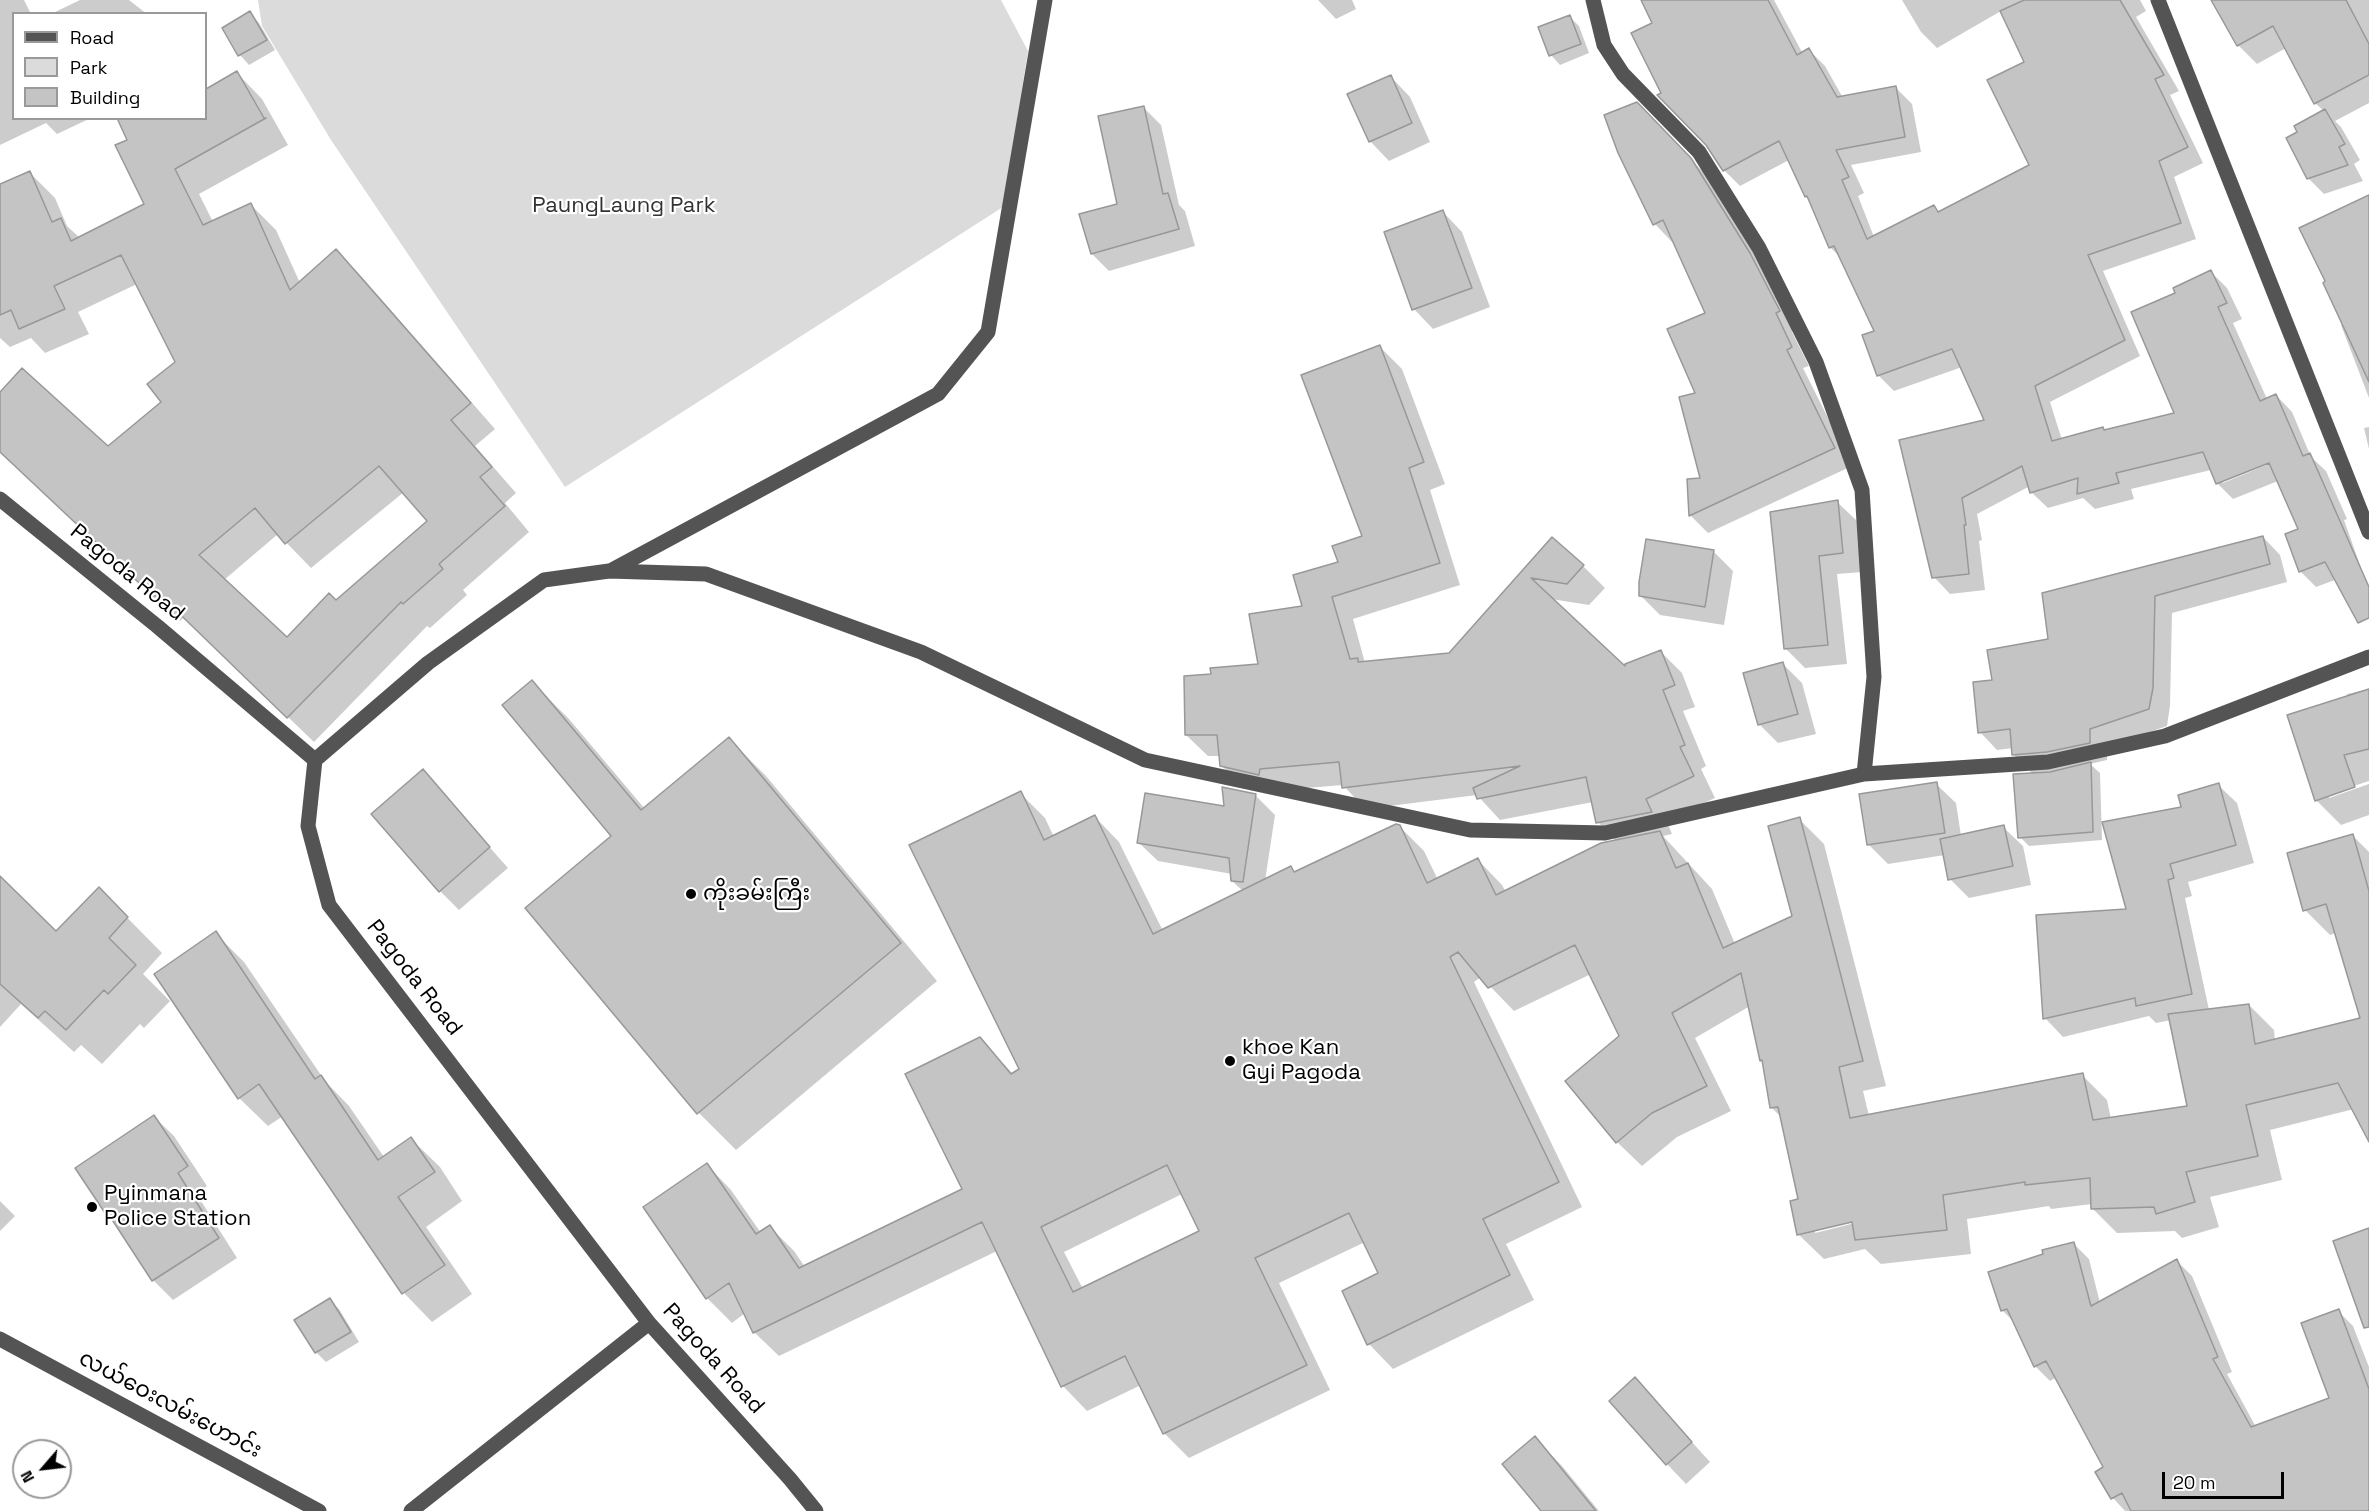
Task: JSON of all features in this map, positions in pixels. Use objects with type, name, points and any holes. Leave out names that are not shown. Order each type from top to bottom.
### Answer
[{"type":"street","points":[[609,571],[938,394],[987,332],[1045,0]]},
{"type":"street","points":[[1593,0],[1604,45],[1623,74],[1699,152],[1759,248],[1816,362],[1862,490],[1874,677],[1864,774]]},
{"type":"street","points":[[2158,0],[2369,532]]},
{"type":"street","name":"Pagoda Road","points":[[0,499],[158,626],[315,760],[308,826],[330,905],[649,1323],[790,1479],[816,1511]]},
{"type":"street","points":[[315,760],[428,663],[544,580],[609,571],[706,574],[921,652],[1145,760],[1470,830],[1605,833],[1864,774],[2048,762],[2165,736],[2369,657]]},
{"type":"street","points":[[411,1511],[649,1323]]},
{"type":"street","name":"လယ်ဝေးလမ်းဟောင်း","points":[[0,1339],[319,1511]]},
{"type":"green space","name":"PaungLaung Park","points":[[258,0],[1001,0],[1028,51],[1003,207],[565,487],[331,140],[262,26]]},
{"type":"building","points":[[1641,0],[1768,0],[1797,55],[1809,48],[1837,97],[1896,86],[1905,137],[1836,150],[1849,177],[1842,180],[1867,239],[1934,205],[1938,212],[2029,165],[1987,80],[2024,62],[2000,11],[2024,0],[2120,0],[2164,75],[2155,79],[2188,147],[2159,161],[2181,223],[2088,255],[2125,340],[2035,386],[2052,441],[2103,427],[2104,430],[2174,413],[2131,312],[2175,293],[2173,288],[2211,270],[2227,303],[2218,307],[2260,401],[2276,394],[2303,456],[2310,453],[2369,587],[2369,618],[2358,623],[2325,562],[2299,572],[2285,534],[2298,529],[2269,463],[2216,484],[2203,452],[2116,473],[2119,483],[2077,494],[2078,478],[2030,493],[2022,466],[1962,498],[1969,574],[1932,578],[1899,440],[1984,420],[1952,349],[1877,376],[1862,335],[1874,331],[1834,246],[1829,248],[1807,196],[1805,197],[1779,141],[1723,171],[1706,145],[1657,95],[1661,93],[1631,33],[1652,23]]},
{"type":"building","points":[[2211,0],[2346,0],[2369,44],[2369,75],[2314,104],[2273,26],[2237,46]]},
{"type":"building","points":[[250,11],[267,40],[238,56],[222,28]]},
{"type":"building","points":[[1570,15],[1581,44],[1549,56],[1538,27]]},
{"type":"building","points":[[237,71],[266,118],[175,169],[203,225],[251,203],[290,290],[336,249],[471,403],[451,420],[492,467],[480,477],[505,506],[439,564],[443,569],[403,604],[401,602],[287,718],[158,593],[154,597],[0,452],[0,392],[22,368],[108,446],[161,402],[147,384],[175,362],[121,255],[54,286],[65,309],[19,329],[11,310],[0,315],[0,184],[30,171],[52,222],[61,218],[71,241],[144,204],[115,145],[127,140],[118,120],[207,120],[207,88]],"holes":[[[379,466],[427,521],[336,600],[329,593],[287,637],[199,555],[255,508],[285,544]]]},
{"type":"building","points":[[1391,75],[1412,123],[1369,142],[1347,94]]},
{"type":"building","points":[[1637,102],[1691,158],[1750,253],[1780,311],[1776,313],[1792,347],[1787,350],[1835,448],[1689,516],[1687,479],[1700,478],[1679,397],[1695,393],[1667,329],[1705,313],[1663,220],[1653,225],[1618,153],[1604,115]]},
{"type":"building","points":[[1144,106],[1163,194],[1168,193],[1179,229],[1091,254],[1079,214],[1117,204],[1098,116]]},
{"type":"building","points":[[2325,109],[2345,144],[2339,147],[2348,165],[2307,179],[2286,138],[2297,132],[2294,126]]},
{"type":"building","points":[[2369,195],[2369,382],[2299,228]]},
{"type":"building","points":[[1443,210],[1472,288],[1412,310],[1384,232]]},
{"type":"building","points":[[1380,345],[1424,462],[1409,468],[1440,563],[1332,597],[1350,659],[1358,658],[1358,662],[1449,653],[1552,537],[1584,565],[1567,584],[1531,578],[1625,666],[1625,664],[1661,650],[1675,685],[1663,690],[1685,745],[1680,747],[1694,776],[1646,799],[1652,812],[1596,823],[1586,777],[1477,799],[1473,788],[1520,766],[1342,788],[1339,762],[1260,769],[1259,775],[1220,766],[1217,735],[1185,735],[1184,676],[1211,674],[1210,668],[1258,664],[1249,614],[1302,606],[1293,575],[1338,562],[1332,546],[1362,536],[1301,375]]},
{"type":"building","points":[[1838,500],[1843,553],[1819,556],[1828,645],[1784,649],[1770,512]]},
{"type":"building","points":[[2263,536],[2270,564],[2155,596],[2153,688],[2149,709],[2090,729],[2090,743],[2047,752],[2012,755],[2010,729],[1978,733],[1973,682],[1992,680],[1987,650],[2048,639],[2042,593]]},
{"type":"building","points":[[1646,539],[1714,550],[1705,607],[1639,596]]},
{"type":"building","points":[[1783,662],[1798,714],[1758,725],[1743,673]]},
{"type":"building","points":[[532,680],[641,810],[729,737],[901,943],[697,1114],[525,908],[611,836],[502,705]]},
{"type":"building","points":[[2369,689],[2369,749],[2344,755],[2355,787],[2315,801],[2287,715]]},
{"type":"building","points":[[2091,762],[2093,832],[2018,838],[2013,774],[2050,772]]},
{"type":"building","points":[[423,769],[490,847],[439,892],[371,814]]},
{"type":"building","points":[[1937,782],[1945,833],[1867,845],[1859,794]]},
{"type":"building","points":[[2219,783],[2236,845],[2170,864],[2174,878],[2168,880],[2192,994],[2136,1006],[2135,998],[2043,1019],[2036,915],[2126,909],[2102,822],[2181,807],[2178,795]]},
{"type":"building","points":[[1222,787],[1256,794],[1243,882],[1231,881],[1229,858],[1137,843],[1145,793],[1224,806]]},
{"type":"building","points":[[1021,791],[1044,840],[1095,815],[1153,934],[1291,866],[1294,872],[1396,824],[1400,825],[1427,883],[1478,858],[1496,895],[1601,843],[1660,831],[1676,868],[1688,863],[1723,948],[1792,916],[1768,826],[1800,817],[1863,1061],[1839,1067],[1850,1118],[2083,1073],[2093,1120],[2187,1106],[2168,1014],[2249,1004],[2255,1044],[2360,1018],[2326,904],[2303,911],[2287,853],[2353,834],[2369,891],[2369,1142],[2338,1083],[2246,1105],[2258,1156],[2186,1172],[2195,1202],[2156,1214],[2154,1207],[2091,1209],[2090,1178],[2025,1185],[2025,1182],[1943,1195],[1947,1230],[1855,1240],[1852,1222],[1797,1235],[1790,1201],[1798,1199],[1778,1107],[1770,1108],[1762,1060],[1760,1061],[1741,973],[1672,1013],[1707,1086],[1652,1113],[1616,1143],[1565,1081],[1619,1036],[1575,945],[1488,988],[1458,952],[1450,957],[1559,1182],[1483,1219],[1510,1275],[1367,1345],[1342,1291],[1378,1273],[1349,1213],[1255,1258],[1307,1365],[1163,1434],[1125,1356],[1061,1387],[982,1222],[753,1333],[729,1283],[706,1299],[643,1207],[707,1163],[756,1234],[770,1225],[799,1268],[962,1189],[905,1074],[980,1037],[1011,1074],[1019,1069],[909,845]],"holes":[[[1167,1165],[1199,1231],[1073,1292],[1041,1227]]]},
{"type":"building","points":[[2004,825],[2013,866],[1948,880],[1940,839]]},
{"type":"building","points":[[0,876],[56,931],[99,887],[128,917],[109,938],[136,965],[108,994],[104,990],[66,1030],[45,1011],[38,1018],[0,984]]},
{"type":"building","points":[[216,931],[315,1079],[321,1075],[378,1160],[411,1137],[435,1172],[398,1197],[445,1265],[402,1294],[259,1084],[238,1099],[154,974]]},
{"type":"building","points":[[154,1115],[188,1166],[178,1173],[219,1238],[152,1281],[75,1168]]},
{"type":"building","points":[[2369,1228],[2369,1327],[2364,1328],[2333,1241]]},
{"type":"building","points":[[2074,1242],[2091,1306],[2177,1259],[2218,1357],[2213,1359],[2251,1427],[2329,1398],[2301,1323],[2339,1309],[2369,1389],[2369,1511],[2131,1511],[2122,1493],[2111,1499],[2095,1472],[2103,1467],[2046,1361],[2034,1367],[2007,1309],[2001,1311],[1988,1272],[2043,1254],[2042,1250]]},
{"type":"building","points":[[330,1298],[351,1332],[315,1353],[294,1320]]},
{"type":"building","points":[[1635,1377],[1692,1442],[1666,1465],[1609,1401]]},
{"type":"building","points":[[1535,1436],[1596,1511],[1541,1511],[1502,1464]]},
{"type":"place","name":"ကိုးခမ်းကြီး","points":[[691,894]]},
{"type":"place","name":"khoe Kan Gyi Pagoda","points":[[1230,1061]]},
{"type":"place","name":"Pyinmana Police Station","points":[[92,1207]]}]
